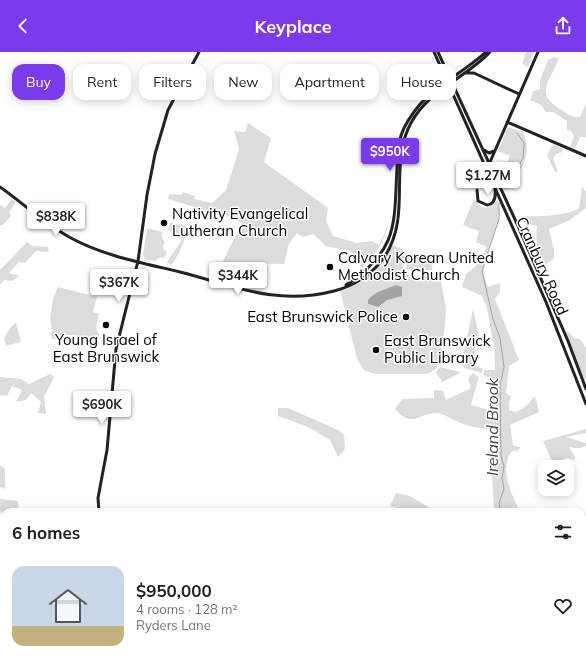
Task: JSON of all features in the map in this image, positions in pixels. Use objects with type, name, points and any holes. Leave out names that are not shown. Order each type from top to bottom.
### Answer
[{"type":"main road","points":[[99,508],[98,498],[107,450],[116,348],[138,261],[147,191],[161,131],[168,110],[199,52]]},
{"type":"main road","name":"Cranbury Road","points":[[434,52],[440,64]]},
{"type":"main road","name":"Cranbury Road","points":[[438,52],[444,64]]},
{"type":"main road","points":[[456,76],[486,52]]},
{"type":"main road","points":[[456,77],[481,62],[490,52]]},
{"type":"main road","points":[[487,168],[538,52]]},
{"type":"main road","points":[[464,73],[474,73],[519,94]]},
{"type":"main road","name":"Cranbury Road","points":[[456,91],[490,163],[568,341],[586,389]]},
{"type":"main road","points":[[340,290],[373,265],[388,242],[396,215],[399,144],[403,130],[418,105],[425,100]]},
{"type":"main road","points":[[0,187],[47,223],[71,238],[99,251],[262,295],[299,298],[340,290],[357,283],[368,274],[379,264],[391,245],[399,217],[402,144],[410,123],[429,100]]},
{"type":"main road","name":"Cranbury Road","points":[[456,100],[546,302],[586,404]]},
{"type":"main road","points":[[507,122],[586,156]]},
{"type":"main road","points":[[483,149],[492,153],[495,149]]},
{"type":"main road","points":[[477,190],[480,202],[485,205],[490,205],[495,196],[494,184]]},
{"type":"shaded area","points":[[526,52],[534,52],[528,67],[522,64]]},
{"type":"shaded area","points":[[554,57],[559,58],[547,85],[547,97],[552,103],[567,114],[574,117],[580,117],[586,104],[586,137],[580,137],[575,149],[570,147],[574,136],[571,131],[567,130],[567,121],[553,112],[546,112],[541,105],[530,100],[534,91],[540,89],[540,80],[548,60]]},
{"type":"shaded area","points":[[248,123],[271,138],[264,162],[328,208],[326,221],[333,236],[356,243],[372,241],[379,245],[389,223],[385,236],[379,247],[362,268],[350,251],[326,246],[313,234],[303,237],[297,233],[289,244],[284,264],[222,263],[242,223],[210,207],[207,211],[168,199],[169,194],[181,195],[183,192],[195,196],[194,199],[212,203],[226,190],[239,149],[234,131],[245,132]]},
{"type":"shaded area","points":[[508,127],[523,132],[526,139],[527,152],[524,163],[514,181],[514,185],[505,191],[499,177],[503,174],[510,156],[498,151]]},
{"type":"shaded area","points":[[553,144],[563,149],[562,152],[556,154],[553,159],[558,171],[555,172],[547,155]]},
{"type":"shaded area","points":[[582,186],[586,192],[586,208],[570,220],[549,229],[554,250],[554,258],[548,263],[539,266],[536,241],[537,226],[524,222],[521,216],[551,215],[574,211],[579,208]]},
{"type":"shaded area","points":[[12,199],[16,202],[9,212],[11,216],[4,224],[0,226],[0,205],[5,208]]},
{"type":"shaded area","points":[[474,199],[479,205],[485,208],[495,204],[497,200],[499,215],[487,255],[484,274],[488,287],[500,283],[500,292],[495,299],[519,360],[509,366],[506,393],[511,396],[509,410],[516,412],[520,410],[535,396],[539,412],[510,425],[513,446],[520,447],[519,450],[511,452],[506,467],[506,475],[510,490],[518,508],[494,508],[492,474],[499,438],[495,429],[467,425],[446,415],[438,413],[431,413],[412,419],[407,418],[395,409],[402,399],[434,398],[434,390],[443,391],[446,400],[471,388],[468,379],[473,373],[479,377],[471,405],[489,410],[497,383],[496,381],[483,375],[484,370],[495,370],[494,342],[491,339],[492,336],[487,308],[482,296],[462,287],[466,274],[475,267],[487,247],[476,242],[479,231],[463,225]]},
{"type":"shaded area","points":[[170,223],[188,226],[182,247],[171,265],[167,262],[182,240],[180,234],[168,230]]},
{"type":"shaded area","points":[[147,228],[163,232],[161,235],[165,243],[163,245],[163,249],[167,252],[165,257],[159,258],[155,261],[145,259],[143,255]]},
{"type":"shaded area","points":[[27,242],[32,246],[48,247],[49,252],[36,251],[25,263],[19,262],[9,273],[19,276],[12,281],[5,280],[0,284],[0,270]]},
{"type":"shaded area","points":[[391,245],[400,248],[406,253],[403,268],[408,272],[408,277],[440,276],[446,308],[445,325],[439,363],[436,369],[427,374],[375,374],[364,370],[357,359],[340,290],[356,282],[369,272]]},
{"type":"shaded area","points":[[407,255],[433,258],[432,270],[406,269]]},
{"type":"shaded area","points":[[396,285],[402,287],[402,296],[387,300],[378,307],[368,304],[368,300],[374,294]]},
{"type":"shaded area","points":[[58,287],[97,297],[93,312],[99,314],[96,328],[99,335],[93,344],[87,339],[76,335],[64,335],[63,339],[52,339],[50,334],[52,329],[50,319],[53,299]]},
{"type":"shaded area","points":[[473,309],[479,336],[476,338],[474,364],[483,369],[482,373],[464,368],[464,366],[461,365]]},
{"type":"shaded area","points":[[16,322],[21,342],[6,346],[4,338]]},
{"type":"shaded area","points":[[569,332],[574,338],[580,339],[586,348],[586,380],[583,378],[566,333]]},
{"type":"shaded area","points":[[440,367],[460,373],[442,382],[436,372]]},
{"type":"shaded area","points":[[50,374],[54,377],[44,397],[46,414],[38,413],[41,402],[31,393],[26,400],[16,402],[22,390],[12,386],[7,396],[0,395],[0,377],[21,379],[29,384]]},
{"type":"shaded area","points":[[278,408],[288,408],[338,430],[344,435],[345,449],[338,457],[330,440],[308,427],[278,416]]},
{"type":"shaded area","points":[[586,429],[586,433],[566,437],[586,443],[586,446],[581,448],[569,447],[575,457],[574,460],[567,458],[561,460],[552,460],[543,441]]},
{"type":"shaded area","points":[[0,465],[5,469],[5,489],[0,487]]},
{"type":"shaded area","points":[[396,493],[410,496],[430,508],[395,508],[390,506]]},
{"type":"shaded area","points":[[0,499],[18,501],[19,508],[0,508]]},
{"type":"waterway","name":"Ireland Brook","points":[[507,187],[523,158],[524,143],[517,133]]},
{"type":"waterway","name":"Ireland Brook","points":[[499,203],[499,219],[482,271],[493,319],[500,338],[504,367],[500,385],[501,456],[504,466],[502,478],[504,489],[499,503],[500,508]]},
{"type":"place","name":"Nativity Evangelical Lutheran Church","points":[[164,223]]},
{"type":"place","name":"Calvary Korean United Methodist Church","points":[[330,267]]},
{"type":"place","name":"East Brunswick Police","points":[[406,317]]},
{"type":"place","name":"Young Israel of East Brunswick","points":[[106,325]]},
{"type":"place","name":"East Brunswick Public Library","points":[[376,350]]}]
